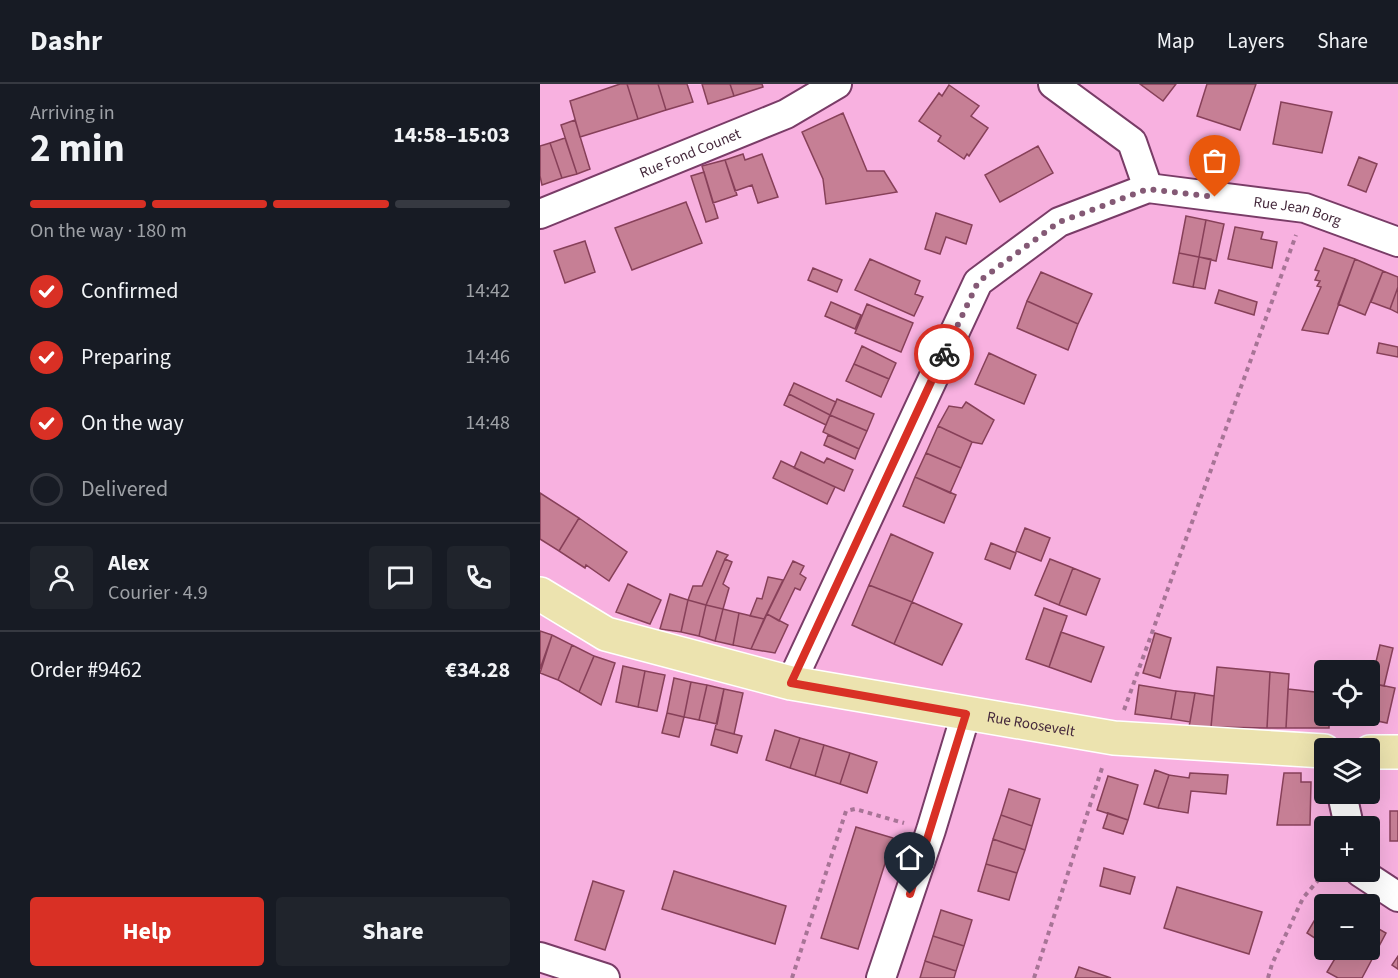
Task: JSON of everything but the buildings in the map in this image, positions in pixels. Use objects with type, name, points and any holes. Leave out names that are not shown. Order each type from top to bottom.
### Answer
[{"type":"main road","name":"Rue Roosevelt","points":[[540,594],[606,634],[791,683],[1114,738],[1314,750]]},
{"type":"main road","points":[[1380,752],[1398,752]]},
{"type":"street","name":"Rue Fond Counet","points":[[540,214],[786,114],[837,84]]},
{"type":"street","points":[[1053,84],[1132,142],[1148,189]]},
{"type":"street","name":"Rue Jean Borg","points":[[791,683],[978,282],[1059,222],[1148,189],[1305,208],[1398,242]]},
{"type":"street","points":[[882,978],[931,830],[966,714]]},
{"type":"street","points":[[1375,882],[1398,897]]},
{"type":"street","points":[[540,957],[605,978]]},
{"type":"path","points":[[1034,978],[1114,738],[1305,208]]},
{"type":"path","points":[[792,978],[846,811],[855,809],[931,830]]},
{"type":"path","points":[[1268,978],[1272,964],[1303,898],[1317,882]]},
{"type":"way so far","points":[[944,354],[978,282],[1059,222],[1148,189],[1215,197]]},
{"type":"route","points":[[910,894],[966,714],[791,683],[944,354]]}]
